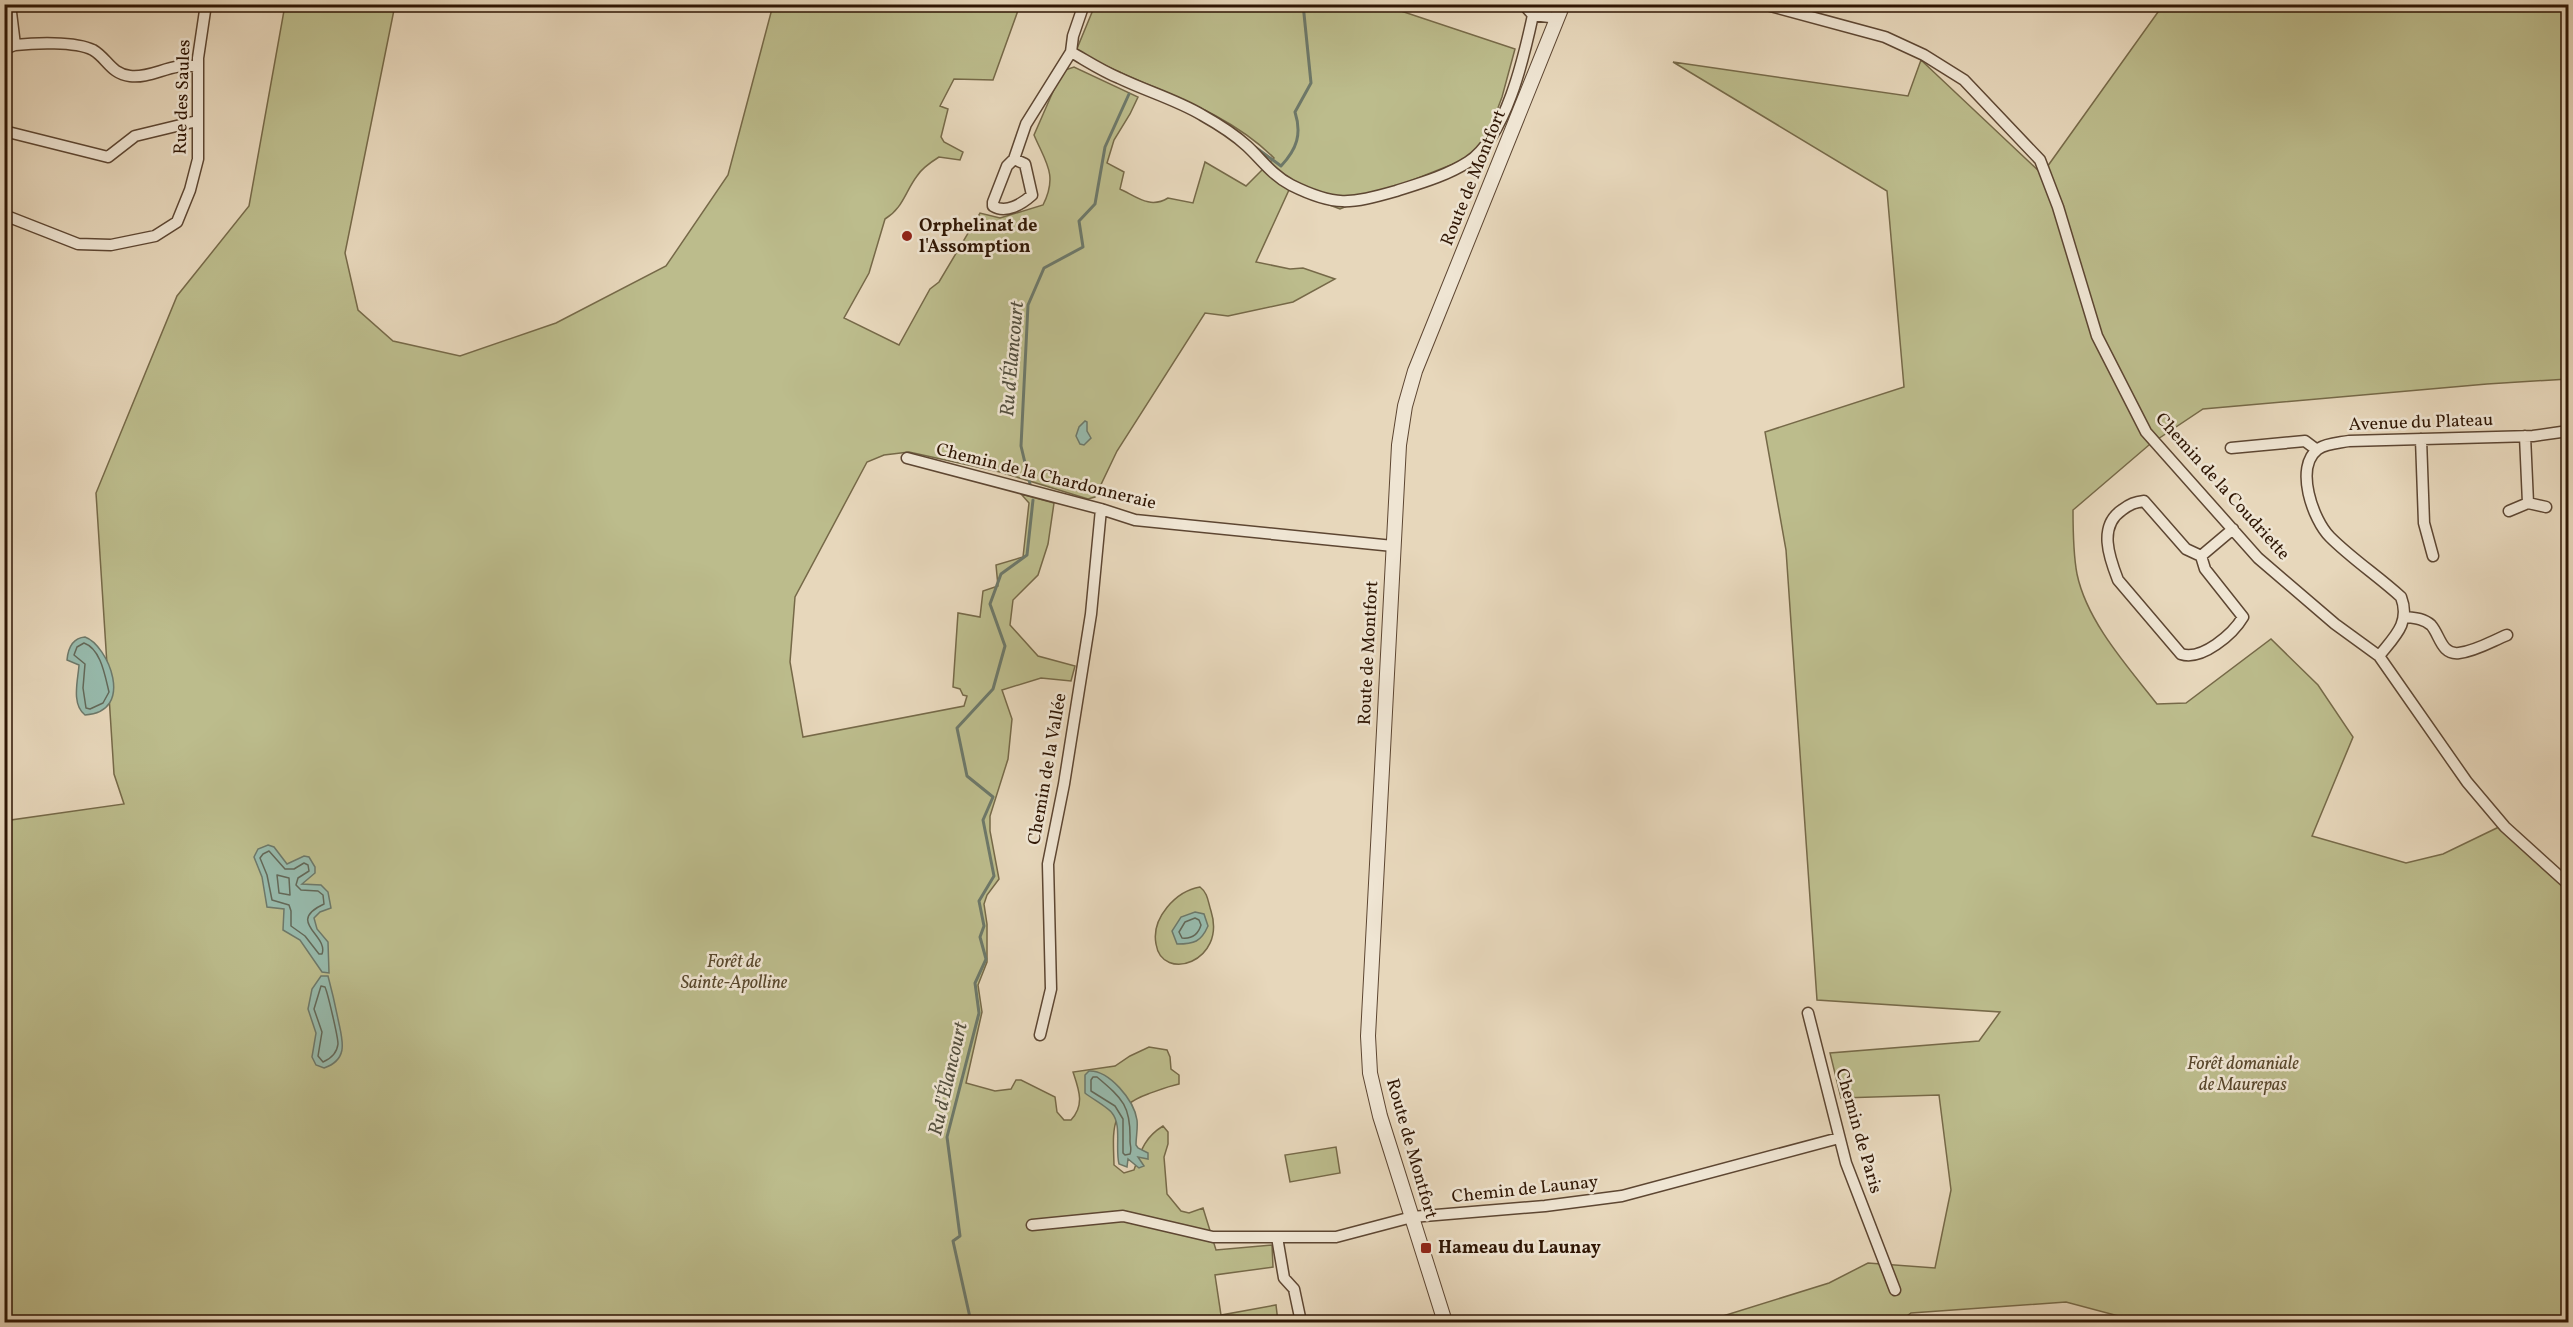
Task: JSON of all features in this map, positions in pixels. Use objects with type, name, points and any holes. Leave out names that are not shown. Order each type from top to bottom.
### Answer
[{"type":"street","points":[[10,4],[10,47],[57,43],[93,50],[116,73],[131,77],[185,64],[197,67]]},
{"type":"street","name":"Rue des Saules","points":[[4,215],[78,244],[111,244],[155,236],[177,222],[190,190],[198,159],[197,67],[206,4]]},
{"type":"street","points":[[1014,159],[1025,164],[1032,195],[1024,203],[998,209],[993,206],[1007,166],[1014,159],[1026,124],[1071,52],[1073,36],[1084,4]]},
{"type":"street","points":[[1523,4],[1533,15],[1558,18]]},
{"type":"street","name":"Route de Montfort","points":[[1445,1323],[1380,1116],[1370,1073],[1368,1036],[1399,446],[1405,406],[1415,371],[1563,4]]},
{"type":"street","name":"Chemin de la Coudriette","points":[[1763,4],[1885,37],[1924,55],[1964,80],[2040,160],[2058,207],[2097,336],[2146,432],[2266,566],[2335,624],[2379,656],[2467,782],[2505,827],[2568,884]]},
{"type":"street","points":[[1071,52],[1116,77],[1201,114],[1239,139],[1262,163],[1292,185],[1328,200],[1342,203],[1385,194],[1452,171],[1470,161],[1492,136],[1508,102],[1533,15]]},
{"type":"street","points":[[4,131],[108,157],[135,136],[197,121]]},
{"type":"street","name":"Avenue du Plateau","points":[[2317,450],[2328,444],[2349,441],[2525,436],[2568,431]]},
{"type":"street","points":[[2525,436],[2528,503]]},
{"type":"street","points":[[2421,439],[2424,523],[2433,556]]},
{"type":"street","points":[[2231,448],[2305,441],[2317,450],[2308,461],[2307,479],[2315,515],[2329,536],[2401,597],[2406,610],[2403,625],[2379,656]]},
{"type":"street","name":"Chemin de la Chardonneraie","points":[[907,458],[1136,520],[1393,546]]},
{"type":"street","points":[[2144,501],[2186,549],[2201,556],[2205,569],[2243,616],[2226,635],[2197,655],[2188,656],[2181,654],[2118,580],[2108,547],[2108,528],[2114,515],[2134,502],[2144,501]]},
{"type":"street","points":[[2509,510],[2528,503],[2546,507]]},
{"type":"street","name":"Chemin de la Vallée","points":[[1040,1035],[1051,989],[1048,864],[1064,784],[1091,614],[1101,509]]},
{"type":"street","points":[[2201,556],[2233,529]]},
{"type":"street","points":[[2404,617],[2419,618],[2431,626],[2444,648],[2456,653],[2474,649],[2507,634]]},
{"type":"street","name":"Chemin de Paris","points":[[1808,1013],[1845,1163],[1895,1290]]},
{"type":"street","name":"Chemin de Launay","points":[[1032,1225],[1123,1216],[1213,1237],[1336,1237],[1412,1217],[1545,1206],[1622,1196],[1839,1138]]},
{"type":"street","points":[[1277,1237],[1284,1278],[1294,1289],[1300,1323]]},
{"type":"green space","name":"Forêt de Sainte-Apolline","points":[[285,5],[395,5],[345,253],[358,310],[393,341],[460,356],[556,323],[666,266],[728,175],[773,5],[1020,5],[993,80],[954,79],[940,106],[948,109],[941,137],[944,142],[963,152],[960,160],[939,157],[927,165],[921,170],[896,210],[885,219],[869,273],[844,318],[899,345],[930,289],[939,282],[980,213],[1000,218],[1043,205],[1050,185],[1049,169],[1034,135],[1062,71],[1074,67],[1138,97],[1114,140],[1107,163],[1124,172],[1120,189],[1144,201],[1155,202],[1168,198],[1193,203],[1205,162],[1246,186],[1274,158],[1230,124],[1205,110],[1076,51],[1095,5],[1383,5],[1515,49],[1502,97],[1481,153],[1340,209],[1289,190],[1256,262],[1290,269],[1303,268],[1335,279],[1293,302],[1228,316],[1205,313],[1117,451],[1095,497],[1088,499],[1000,472],[909,452],[884,455],[867,462],[795,597],[790,662],[803,737],[964,706],[967,696],[963,695],[960,689],[953,687],[958,613],[980,617],[983,591],[998,586],[996,565],[1023,557],[1029,503],[1021,494],[1054,503],[1048,544],[1038,575],[1013,600],[1010,625],[1038,656],[1075,666],[1071,681],[1041,678],[1002,690],[1012,719],[1008,759],[990,816],[990,831],[999,879],[987,895],[984,904],[987,924],[987,962],[978,985],[982,1012],[966,1083],[995,1091],[1011,1089],[1016,1080],[1021,1080],[1055,1097],[1057,1112],[1064,1120],[1071,1120],[1078,1109],[1080,1097],[1073,1072],[1115,1066],[1149,1047],[1167,1050],[1171,1069],[1179,1075],[1179,1084],[1135,1100],[1120,1113],[1114,1130],[1114,1165],[1124,1173],[1134,1170],[1148,1139],[1163,1126],[1168,1132],[1168,1144],[1164,1157],[1167,1194],[1181,1211],[1189,1213],[1203,1208],[1216,1250],[1272,1245],[1273,1267],[1215,1275],[1221,1315],[1276,1305],[1278,1322],[5,1322],[4,821],[124,804],[114,774],[96,493],[177,296],[249,206]]},
{"type":"green space","name":"Forêt domaniale de Maurepas","points":[[2163,5],[2568,5],[2568,379],[2203,409],[2149,445],[2073,510],[2074,550],[2082,592],[2110,643],[2157,704],[2186,703],[2271,639],[2318,685],[2353,737],[2312,836],[2406,863],[2443,854],[2501,826],[2568,877],[2568,1322],[2141,1322],[2066,1302],[1911,1313],[1899,1322],[1679,1322],[1723,1316],[1829,1283],[1868,1263],[1935,1268],[1951,1190],[1939,1095],[1841,1098],[1830,1053],[1979,1041],[2000,1012],[1817,1000],[1786,550],[1765,432],[1904,387],[1887,191],[1673,62],[1908,96],[1921,60],[2042,174]]},
{"type":"green space","points":[[1200,887],[1206,895],[1211,911],[1213,929],[1210,943],[1202,954],[1192,961],[1180,964],[1169,962],[1161,956],[1156,944],[1157,925],[1167,907],[1174,900]]},
{"type":"green space","points":[[1336,1147],[1340,1173],[1290,1182],[1285,1155]]},
{"type":"water","points":[[1085,421],[1091,438],[1084,445],[1080,444],[1076,436],[1079,427]]},
{"type":"water","points":[[85,637],[102,652],[109,664],[113,678],[113,691],[110,703],[101,711],[85,715],[78,705],[77,698],[79,665],[67,660],[72,645],[77,639]]},
{"type":"water","points":[[268,845],[274,847],[287,864],[304,856],[309,857],[315,867],[315,873],[302,884],[321,885],[328,892],[331,908],[320,912],[314,918],[317,929],[328,942],[329,973],[322,972],[300,940],[283,930],[284,909],[267,907],[262,877],[254,857],[258,849]]},
{"type":"water","points":[[1195,912],[1204,914],[1208,926],[1203,936],[1196,941],[1177,944],[1172,931],[1181,917]]},
{"type":"water","points":[[321,976],[328,976],[342,1041],[341,1054],[338,1059],[324,1068],[316,1065],[312,1057],[316,1033],[308,1009],[312,989]]},
{"type":"water","points":[[1089,1071],[1105,1075],[1126,1095],[1137,1120],[1136,1145],[1148,1153],[1148,1159],[1138,1157],[1144,1166],[1139,1168],[1128,1159],[1127,1167],[1119,1164],[1118,1130],[1115,1118],[1107,1108],[1085,1093],[1085,1075]]},
{"type":"waterway","name":"Ru d'Élancourt","points":[[1255,147],[1281,166],[1297,141],[1298,127],[1295,112],[1311,83],[1303,4]]},
{"type":"waterway","name":"Ru d'Élancourt","points":[[1030,484],[1021,446],[1028,305],[1044,268],[1083,247],[1079,221],[1095,204],[1105,147],[1129,94]]},
{"type":"waterway","name":"Ru d'Élancourt","points":[[971,1322],[953,1241],[960,1236],[947,1137],[979,1013],[975,983],[986,959],[980,937],[984,926],[979,901],[994,876],[983,820],[993,797],[967,776],[957,728],[993,689],[1005,646],[990,604],[1001,574],[1027,555],[1033,500]]},
{"type":"place","name":"Orphelinat de l'Assomption","points":[[907,236]]},
{"type":"place","name":"Hameau du Launay","points":[[1426,1248]]}]
